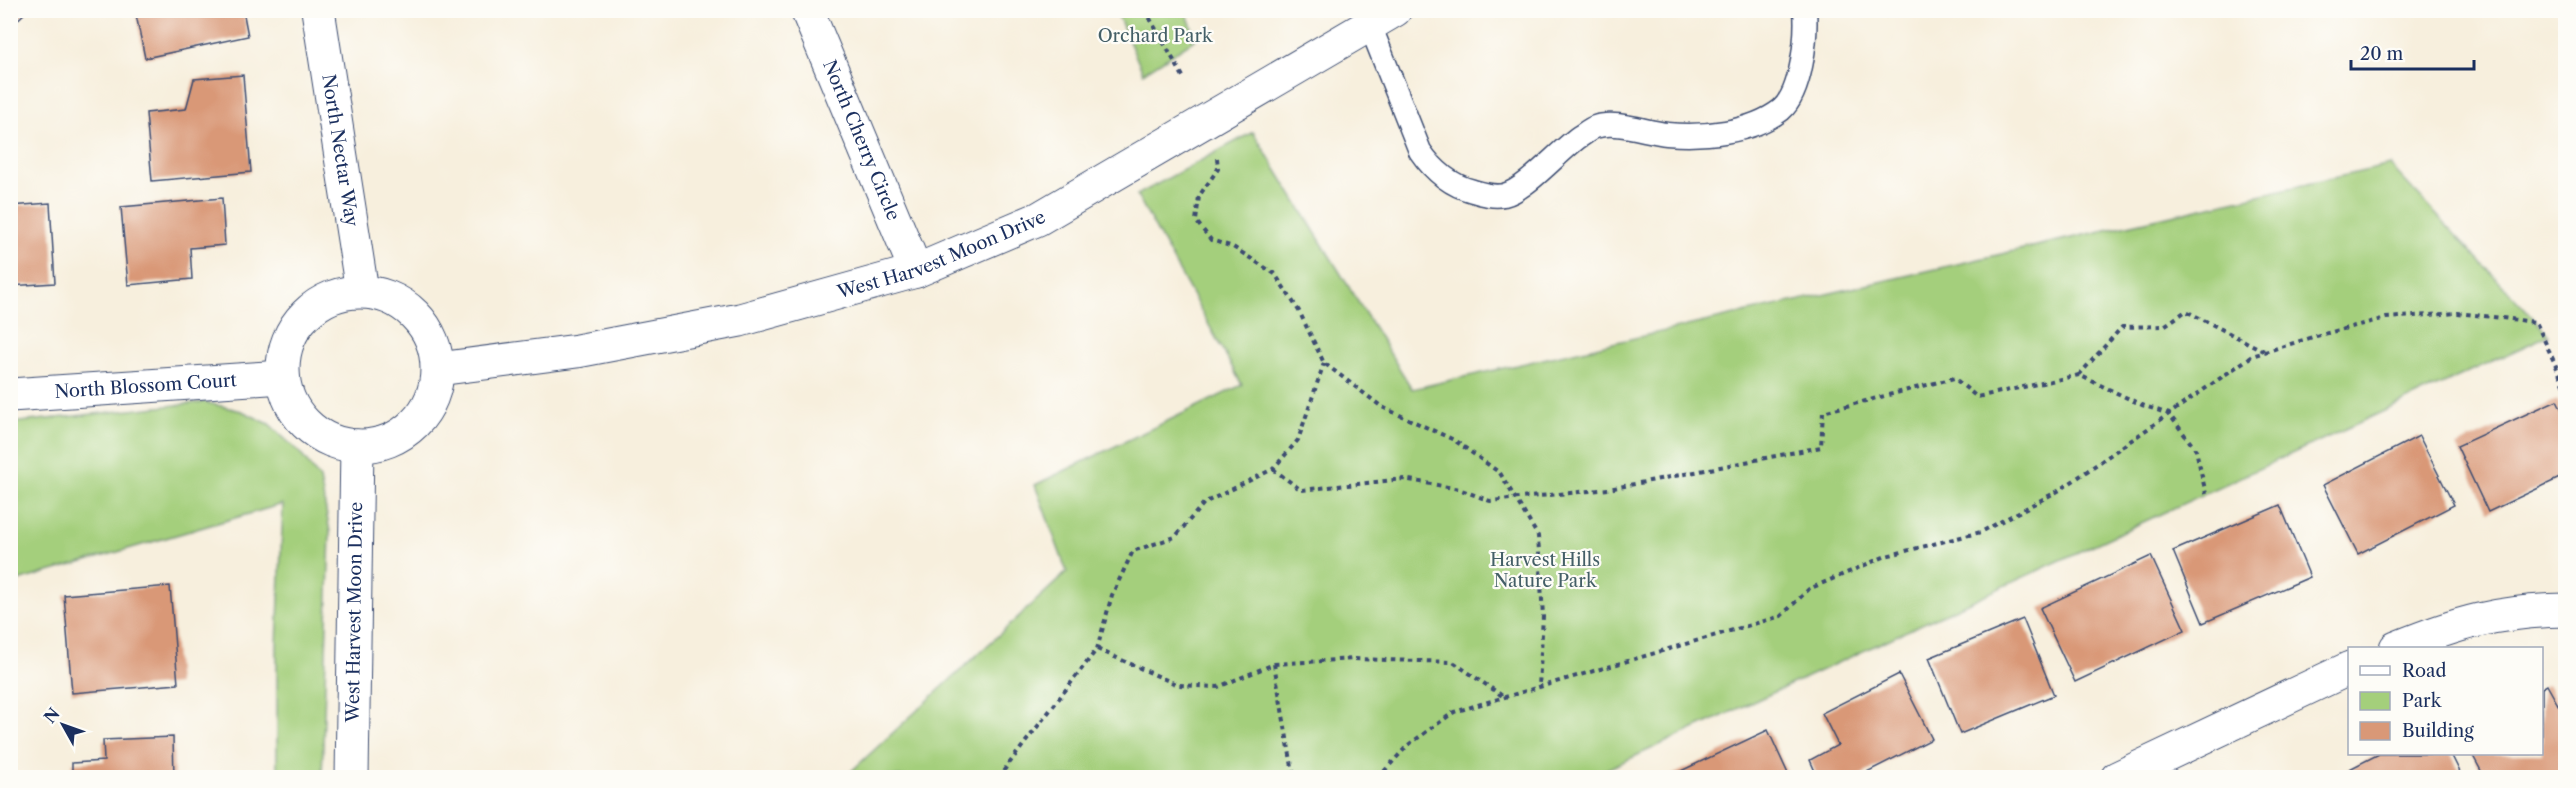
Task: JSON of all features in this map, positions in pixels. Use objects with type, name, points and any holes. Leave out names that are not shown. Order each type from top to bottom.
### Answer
[{"type":"street","name":"North Nectar Way","points":[[318,10],[362,291]]},
{"type":"street","name":"North Cherry Circle","points":[[807,10],[916,271]]},
{"type":"street","name":"West Harvest Moon Drive","points":[[438,369],[577,351],[740,320],[916,271],[1038,219],[1383,18]]},
{"type":"street","points":[[362,291],[385,296],[407,307],[423,324],[434,345],[438,369],[433,394],[422,416],[404,433],[381,444],[357,446],[335,442],[316,432],[299,418],[288,399],[283,377],[285,351],[296,327],[313,308],[336,296],[362,291]]},
{"type":"street","name":"North Blossom Court","points":[[10,395],[283,377]]},
{"type":"street","name":"West Harvest Moon Drive","points":[[352,777],[357,446]]},
{"type":"street","points":[[2398,647],[2444,628],[2487,617],[2528,611],[2565,610]]},
{"type":"street","points":[[2117,777],[2348,668]]},
{"type":"lane","points":[[1383,18],[1420,151],[1437,174],[1465,189],[1489,196],[1506,195],[1534,176],[1562,148],[1595,127],[1624,126],[1668,134],[1710,133],[1750,126],[1782,109],[1792,94],[1799,76],[1806,23],[1804,10]]},
{"type":"path","points":[[1145,10],[1185,80]]},
{"type":"path","points":[[1217,152],[1218,169],[1199,196],[1196,220],[1211,240],[1233,247],[1275,274],[1299,311],[1324,363],[1382,407],[1454,440],[1500,473],[1516,498],[1538,536],[1543,616],[1539,687]]},
{"type":"path","points":[[1273,469],[1301,490],[1404,479],[1459,489],[1490,501],[1609,489],[1821,447],[1823,412],[1954,378],[1977,397],[2079,375],[2122,327],[2164,326],[2186,311],[2266,352]]},
{"type":"path","points":[[1378,777],[1408,745],[1454,711],[1780,616],[1809,589],[1875,560],[1981,532],[2060,490],[2252,356],[2386,318],[2458,313],[2536,322],[2565,388]]},
{"type":"path","points":[[998,777],[1097,649],[1112,596],[1133,551],[1175,537],[1204,503],[1273,469],[1298,440],[1324,363]]},
{"type":"path","points":[[2079,375],[2142,405],[2169,414],[2196,450],[2206,494]]},
{"type":"path","points":[[1097,649],[1179,685],[1218,687],[1274,664],[1353,658],[1453,662],[1504,697]]},
{"type":"path","points":[[1274,664],[1294,777]]},
{"type":"green space","name":"Orchard Park","points":[[1116,11],[1186,11],[1196,39],[1143,73]]},
{"type":"green space","name":"Harvest Hills Nature Park","points":[[1253,132],[1412,389],[2390,165],[2549,335],[1590,777],[845,777],[1067,572],[1035,485],[1242,385],[1137,195]]},
{"type":"green space","points":[[204,402],[242,411],[269,424],[300,453],[320,479],[330,532],[322,777],[277,777],[277,645],[283,504],[11,583],[11,423]]},
{"type":"building","points":[[10,10],[28,10],[10,27]]},
{"type":"building","points":[[135,10],[243,10],[248,36],[145,58]]},
{"type":"building","points":[[243,75],[251,172],[152,181],[146,113],[186,109],[194,79]]},
{"type":"building","points":[[222,198],[225,245],[190,248],[192,279],[128,285],[121,207]]},
{"type":"building","points":[[50,203],[55,283],[10,286],[10,206]]},
{"type":"building","points":[[2557,400],[2566,418],[2566,475],[2488,512],[2457,446]]},
{"type":"building","points":[[2419,436],[2454,505],[2358,554],[2323,485]]},
{"type":"building","points":[[2280,505],[2310,577],[2203,623],[2173,551]]},
{"type":"building","points":[[2151,556],[2185,630],[2075,682],[2040,608]]},
{"type":"building","points":[[170,586],[178,684],[72,693],[64,595]]},
{"type":"building","points":[[2023,619],[2054,695],[1960,734],[1929,658]]},
{"type":"building","points":[[1899,674],[1932,739],[1855,778],[1818,778],[1810,760],[1838,745],[1822,713]]},
{"type":"building","points":[[2547,685],[2566,719],[2566,773],[2557,778],[2485,778],[2473,755],[2543,755],[2543,687]]},
{"type":"building","points":[[1768,730],[1790,778],[1666,778]]},
{"type":"building","points":[[173,737],[174,778],[72,778],[72,763],[104,761],[103,740]]},
{"type":"building","points":[[2377,755],[2452,755],[2463,778],[2332,778]]}]
